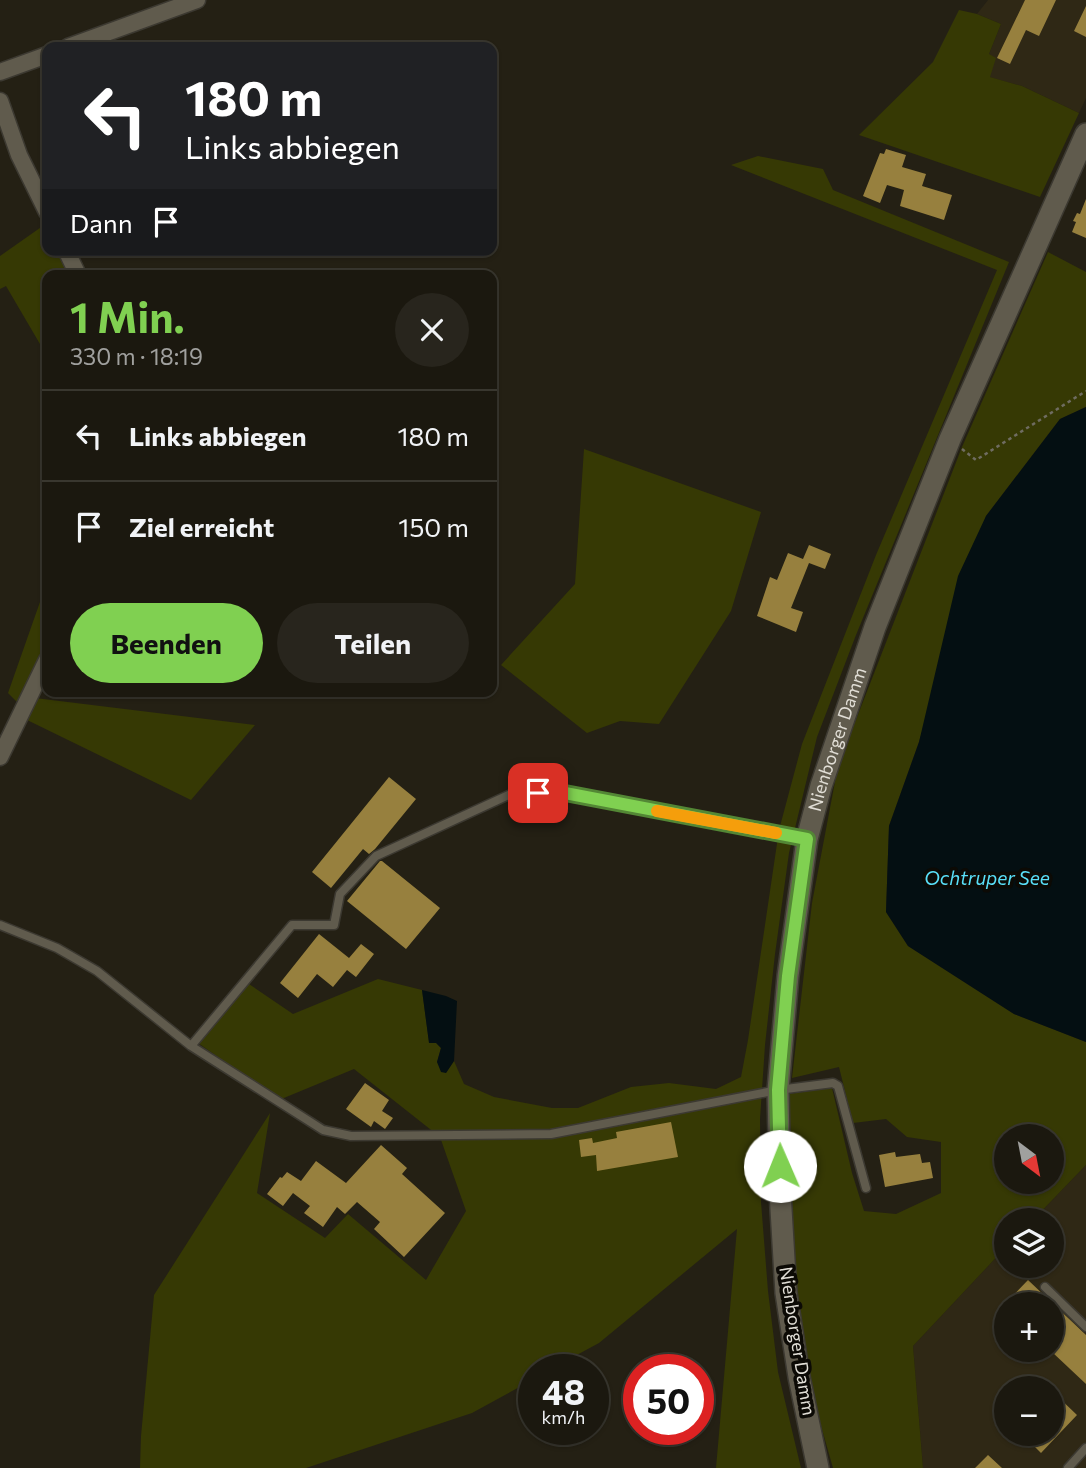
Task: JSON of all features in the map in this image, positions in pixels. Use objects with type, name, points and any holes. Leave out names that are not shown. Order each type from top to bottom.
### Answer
[{"type":"main road","name":"Nienborger Damm","points":[[818,1468],[799,1377],[786,1293],[778,1090],[788,976],[807,839],[821,786],[875,629],[950,439],[1086,136]]},
{"type":"street","points":[[82,42],[197,0]]},
{"type":"street","points":[[0,72],[42,57]]},
{"type":"street","points":[[0,101],[19,155],[42,202]]},
{"type":"street","points":[[0,757],[42,670]]},
{"type":"lane","points":[[191,1046],[292,925],[334,925],[340,894],[376,856],[511,794],[565,793],[807,839]]},
{"type":"lane","points":[[0,925],[57,948],[97,971],[191,1046],[323,1129],[351,1136],[551,1134],[778,1090],[833,1083],[838,1086],[866,1188]]},
{"type":"lane","points":[[1045,1287],[1086,1327]]},
{"type":"lane","points":[[1068,1468],[1086,1448]]},
{"type":"path","points":[[950,439],[976,460],[1086,391]]},
{"type":"shaded area","points":[[988,0],[1086,0],[1086,98],[1079,113],[1022,86],[989,77],[989,54],[1001,24],[977,14]]},
{"type":"shaded area","points":[[959,10],[1001,24],[989,54],[996,58],[990,77],[1022,86],[1079,113],[1040,197],[859,135],[933,62]]},
{"type":"shaded area","points":[[758,156],[823,169],[833,190],[1009,262],[817,737],[789,853],[765,1045],[760,1119],[761,1202],[778,1372],[801,1468],[716,1468],[737,1229],[599,1343],[579,1354],[518,1354],[518,1388],[472,1413],[306,1468],[140,1468],[154,1295],[270,1113],[257,1193],[325,1238],[348,1214],[426,1280],[466,1211],[440,1137],[354,1069],[279,1100],[198,1043],[246,982],[293,1014],[378,979],[422,990],[429,1042],[436,1042],[441,1048],[437,1062],[446,1073],[454,1061],[464,1084],[494,1097],[552,1108],[578,1108],[631,1087],[669,1083],[716,1089],[741,1077],[779,830],[802,744],[876,555],[997,270],[731,165]]},
{"type":"shaded area","points":[[42,227],[42,256],[64,256],[71,270],[42,270],[42,347],[6,286],[0,289],[0,256]]},
{"type":"shaded area","points":[[1048,252],[1086,272],[1086,407],[1060,419],[986,516],[919,742],[889,826],[886,912],[908,946],[1014,1014],[1086,1042],[1086,1165],[1064,1188],[1064,1124],[994,1124],[994,1194],[1058,1194],[1045,1208],[994,1208],[994,1260],[913,1346],[923,1468],[833,1468],[806,1373],[784,1135],[789,1094],[832,1088],[864,1211],[896,1214],[941,1193],[941,1142],[907,1137],[886,1119],[853,1123],[839,1067],[792,1078],[812,903],[838,766],[962,447]]},
{"type":"shaded area","points":[[584,449],[761,512],[731,611],[659,724],[620,721],[587,733],[501,665],[575,584]]},
{"type":"shaded area","points":[[42,596],[42,654],[17,702],[8,693]]},
{"type":"shaded area","points":[[35,698],[255,725],[191,800],[25,719]]},
{"type":"shaded area","points":[[1086,1165],[1086,1468],[923,1468],[913,1346],[994,1260],[994,1278],[1064,1278],[1064,1208],[1045,1208],[1058,1194],[1064,1194],[1064,1188]]},
{"type":"water","name":"Ochtruper See","points":[[1086,407],[1086,1042],[1014,1014],[908,946],[886,912],[889,826],[919,742],[958,576],[986,516],[1060,419]]},
{"type":"water","points":[[422,990],[457,1001],[454,1061],[446,1073],[441,1072],[437,1062],[441,1048],[436,1043],[429,1043]]},
{"type":"building","points":[[1025,0],[1056,0],[1039,36],[1026,30],[1010,64],[997,58]]},
{"type":"building","points":[[1086,6],[1086,37],[1074,31]]},
{"type":"building","points":[[886,149],[906,155],[902,167],[926,174],[922,186],[952,195],[944,220],[900,206],[904,190],[887,185],[880,203],[863,196],[880,153],[884,154]]},
{"type":"building","points":[[1086,199],[1086,238],[1072,232],[1076,222],[1073,221],[1077,213],[1080,214]]},
{"type":"building","points":[[809,545],[831,554],[825,569],[809,563],[791,608],[803,612],[796,632],[757,616],[770,577],[777,580],[788,553],[803,559]]},
{"type":"building","points":[[389,777],[416,799],[375,849],[369,854],[363,849],[331,888],[312,872]]},
{"type":"building","points":[[380,861],[440,908],[406,949],[347,901]]},
{"type":"building","points":[[319,934],[349,958],[361,944],[374,954],[356,977],[347,970],[333,987],[317,974],[298,998],[280,983]]},
{"type":"building","points":[[365,1083],[389,1100],[382,1111],[393,1118],[385,1129],[374,1121],[371,1127],[346,1109]]},
{"type":"building","points":[[671,1122],[678,1157],[597,1171],[596,1155],[581,1157],[579,1140],[592,1138],[593,1143],[617,1138],[616,1132]]},
{"type":"building","points":[[381,1145],[407,1168],[402,1174],[445,1213],[404,1257],[374,1229],[380,1222],[357,1202],[345,1214],[337,1207],[323,1227],[304,1213],[310,1206],[293,1193],[283,1206],[267,1194],[287,1172],[301,1181],[316,1161],[346,1183]]},
{"type":"building","points":[[895,1152],[896,1157],[920,1154],[922,1163],[930,1162],[933,1178],[885,1187],[879,1155]]},
{"type":"building","points":[[1028,1280],[1041,1292],[1016,1292]]},
{"type":"building","points":[[1064,1314],[1086,1335],[1086,1384],[1063,1362]]},
{"type":"building","points":[[1064,1403],[1077,1415],[1064,1429]]},
{"type":"building","points":[[1034,1446],[1048,1446],[1041,1453]]},
{"type":"building","points":[[988,1455],[1002,1468],[975,1468]]},
{"type":"slow traffic","points":[[657,811],[776,833]]},
{"type":"route","points":[[538,793],[565,793],[807,839],[788,976],[778,1090],[780,1166]]}]
